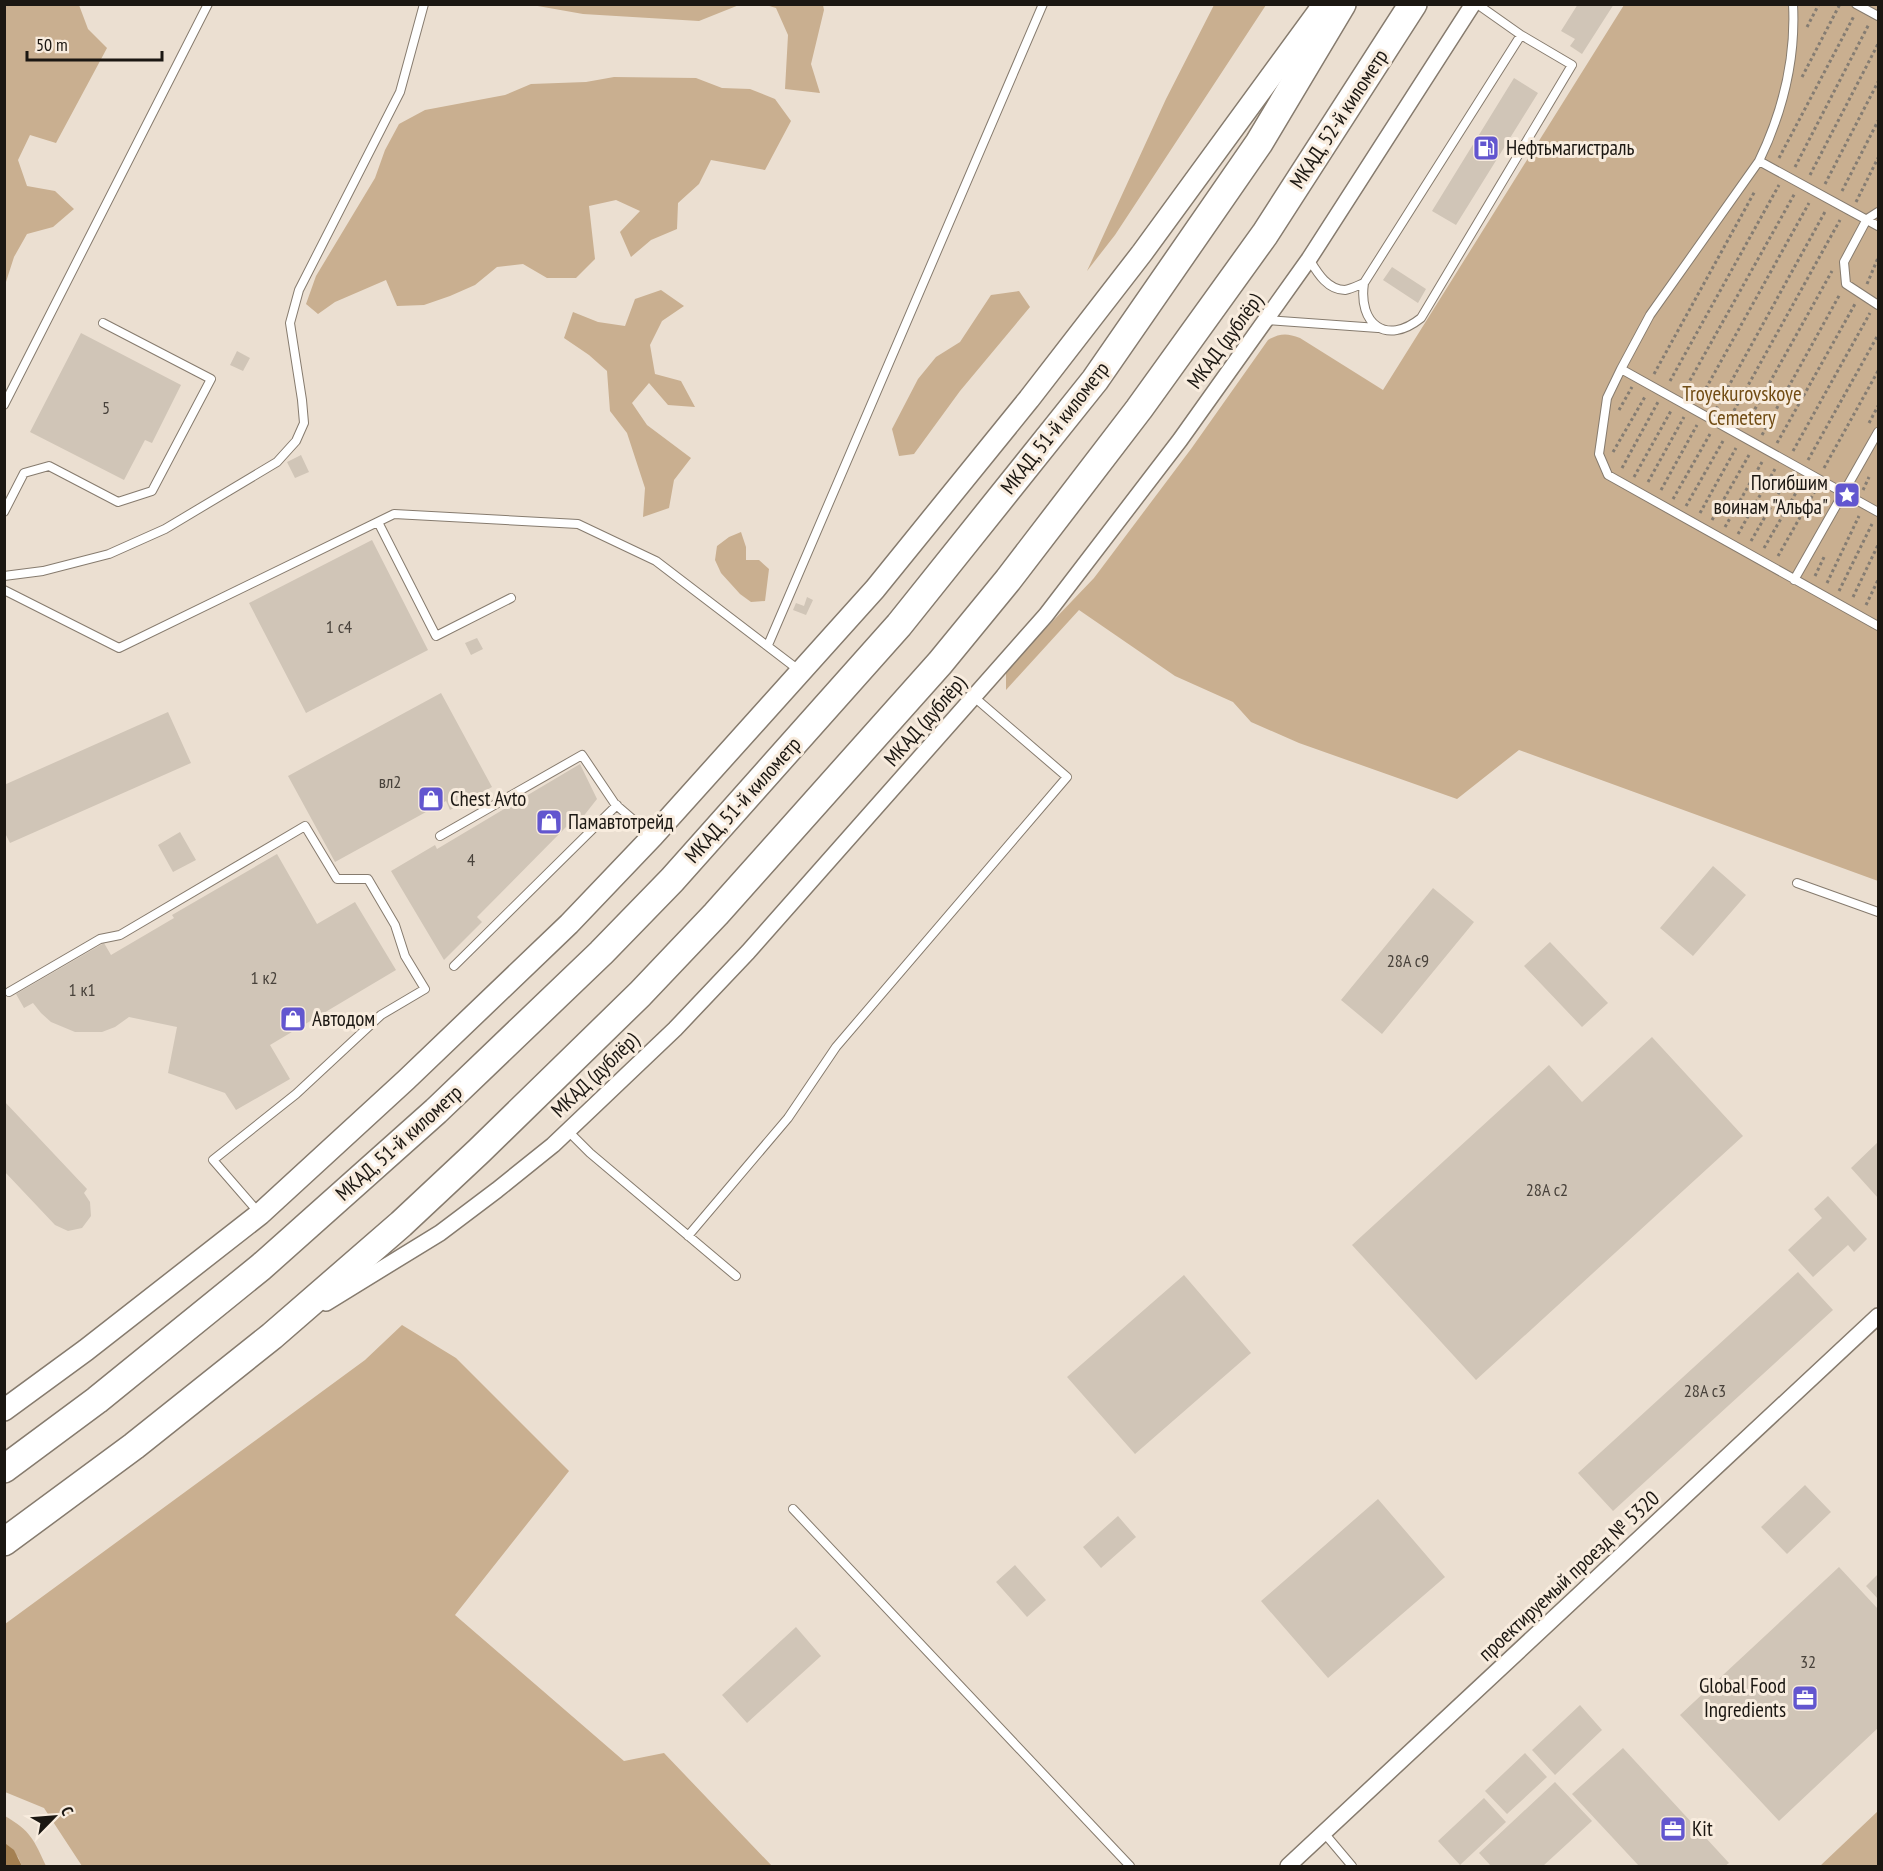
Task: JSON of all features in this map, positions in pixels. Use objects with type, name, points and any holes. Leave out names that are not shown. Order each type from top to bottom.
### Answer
[{"type":"highway","name":"МКАД, 51-й километр","points":[[4,1469],[97,1400],[270,1259],[436,1111],[601,953],[672,880],[899,624],[1095,380],[1258,143],[1342,4]]},
{"type":"highway","name":"МКАД, 52-й километр","points":[[272,1336],[401,1224],[640,994],[724,906],[940,663],[1008,580],[1139,409],[1265,234],[1413,4]]},
{"type":"highway","points":[[4,1542],[134,1446],[272,1336]]},
{"type":"street","points":[[4,1410],[86,1350],[260,1214],[423,1064],[568,924],[652,836],[875,589],[1029,399],[1142,252],[1324,4]]},
{"type":"street","name":"МКАД (дублёр)","points":[[272,1336],[440,1233],[498,1190],[568,1131],[675,1029],[748,952],[1046,615],[1180,440],[1309,259],[1475,4]]},
{"type":"street","name":"проектируемый проезд № 5320","points":[[1288,1866],[1325,1834],[1878,1316]]},
{"type":"lane","points":[[4,405],[208,4]]},
{"type":"lane","points":[[4,576],[43,571],[109,554],[165,529],[277,462],[296,441],[304,423],[290,323],[299,290],[400,92],[424,4]]},
{"type":"lane","points":[[768,645],[1044,4]]},
{"type":"lane","points":[[1266,320],[1378,328],[1393,332],[1409,328],[1420,318],[1572,65],[1475,4]]},
{"type":"lane","points":[[1793,4],[1794,21],[1789,77],[1773,132],[1759,161],[1650,315],[1607,398],[1599,454],[1608,475],[1615,480],[1878,626]]},
{"type":"lane","points":[[1858,5],[1876,15]]},
{"type":"lane","points":[[1378,328],[1366,314],[1362,297],[1364,283],[1521,35]]},
{"type":"lane","points":[[1759,161],[1878,225]]},
{"type":"lane","points":[[1877,304],[1846,285],[1844,262],[1867,219],[1878,212]]},
{"type":"lane","points":[[1309,259],[1319,276],[1331,286],[1345,290],[1364,283]]},
{"type":"lane","points":[[4,512],[24,473],[49,466],[118,502],[152,491],[211,379],[103,323]]},
{"type":"lane","points":[[1621,369],[1878,512]]},
{"type":"lane","points":[[1794,580],[1878,432]]},
{"type":"lane","points":[[4,590],[118,648],[394,514],[578,524],[656,561],[802,672]]},
{"type":"lane","points":[[378,522],[436,636],[511,598]]},
{"type":"lane","points":[[688,1236],[788,1118],[836,1047],[1067,777],[974,697]]},
{"type":"lane","points":[[440,836],[582,755],[617,805],[652,836]]},
{"type":"lane","points":[[454,966],[617,805]]},
{"type":"lane","points":[[9,993],[99,939],[120,935],[305,826],[336,879],[368,879],[395,925],[405,956],[425,989],[381,1015],[296,1094],[213,1160],[260,1214]]},
{"type":"lane","points":[[1797,883],[1878,912]]},
{"type":"lane","points":[[568,1131],[590,1153],[736,1276]]},
{"type":"lane","points":[[793,1509],[1130,1866]]},
{"type":"lane","points":[[1325,1834],[1352,1866]]},
{"type":"path","points":[[1801,79],[1840,4]]},
{"type":"path","points":[[1604,468],[1858,5]]},
{"type":"path","points":[[1615,480],[1876,15]]},
{"type":"path","points":[[1628,487],[1802,184],[1878,44]]},
{"type":"path","points":[[1641,494],[1818,193],[1878,82]]},
{"type":"path","points":[[1654,502],[1710,418],[1878,121]]},
{"type":"path","points":[[1680,516],[1878,158]]},
{"type":"path","points":[[1719,538],[1861,296],[1878,258]]},
{"type":"path","points":[[1694,524],[1837,264],[1844,262]]},
{"type":"path","points":[[1706,531],[1846,285]]},
{"type":"path","points":[[1744,552],[1788,461],[1877,304]]},
{"type":"path","points":[[1758,560],[1878,335]]},
{"type":"path","points":[[1771,567],[1878,371]]},
{"type":"path","points":[[1668,509],[1710,418]]},
{"type":"path","points":[[1732,545],[1788,461]]},
{"type":"path","points":[[1821,595],[1865,504]]},
{"type":"path","points":[[1834,602],[1878,512]]},
{"type":"path","points":[[1847,609],[1878,545]]},
{"type":"path","points":[[1860,617],[1878,580]]},
{"type":"green space","points":[[5,4],[79,5],[88,29],[107,48],[56,143],[30,135],[18,160],[27,186],[55,191],[74,209],[53,227],[27,234],[14,257],[5,285]]},
{"type":"green space","points":[[532,5],[739,5],[699,21],[583,14]]},
{"type":"green space","points":[[766,5],[823,5],[824,10],[811,64],[820,93],[785,89],[788,35],[776,8]]},
{"type":"green space","points":[[1214,5],[1266,5],[1115,235],[1087,271],[1166,99]]},
{"type":"green space","name":"Troyekurovskoye Cemetery","points":[[1624,5],[1878,5],[1878,881],[1519,750],[1457,799],[1299,743],[1251,722],[1233,702],[1175,676],[1079,610],[1006,690],[1006,670],[1094,578],[1191,449],[1268,340],[1284,334],[1300,338],[1383,390]]},
{"type":"green space","points":[[614,77],[696,78],[722,88],[750,89],[775,99],[791,121],[765,170],[711,160],[699,184],[678,203],[677,229],[651,240],[631,257],[620,232],[640,211],[616,200],[589,206],[595,259],[576,278],[547,278],[523,264],[497,267],[475,285],[424,305],[397,306],[386,280],[335,302],[318,314],[306,304],[316,276],[375,178],[385,150],[399,124],[425,110],[505,95],[531,84],[586,82]]},
{"type":"green space","points":[[661,290],[684,306],[662,321],[650,345],[655,374],[681,381],[695,407],[668,405],[649,383],[632,403],[647,425],[691,458],[674,480],[669,508],[643,517],[645,488],[627,433],[610,411],[607,371],[564,338],[573,312],[598,322],[625,326],[635,299]]},
{"type":"green space","points":[[1019,291],[1030,307],[960,391],[914,454],[899,456],[892,429],[918,379],[936,357],[960,342],[991,295]]},
{"type":"green space","points":[[741,532],[746,547],[746,560],[759,560],[769,569],[765,601],[751,602],[740,594],[721,573],[715,560],[717,546]]},
{"type":"green space","points":[[402,1325],[456,1358],[569,1471],[455,1615],[624,1761],[664,1753],[772,1866],[82,1866],[44,1808],[5,1792],[5,1624],[365,1360]]},
{"type":"green space","points":[[1878,1811],[1878,1866],[1820,1866]]},
{"type":"green space","points":[[5,1816],[21,1826],[31,1837],[46,1866],[22,1866],[18,1857],[5,1845]]},
{"type":"shaded area","points":[[6,1844],[14,1850],[22,1866],[5,1866]]},
{"type":"building","points":[[1578,4],[1614,4],[1582,54],[1570,46],[1575,39],[1561,31]]},
{"type":"building","points":[[1514,78],[1538,93],[1456,225],[1432,211]]},
{"type":"building","points":[[1392,267],[1426,289],[1418,303],[1383,280]]},
{"type":"building","points":[[81,333],[181,385],[152,443],[145,440],[124,480],[30,432]]},
{"type":"building","points":[[237,351],[250,358],[243,371],[230,365]]},
{"type":"building","points":[[301,455],[309,472],[295,478],[287,462]]},
{"type":"building","points":[[372,540],[428,650],[306,713],[249,603]]},
{"type":"building","points":[[807,597],[813,600],[806,615],[793,610],[796,603],[804,606]]},
{"type":"building","points":[[477,638],[483,649],[471,655],[465,643]]},
{"type":"building","points":[[441,693],[492,787],[450,810],[446,801],[335,862],[288,776]]},
{"type":"building","points":[[168,712],[191,763],[10,843],[4,831],[4,785]]},
{"type":"building","points":[[580,764],[597,799],[571,832],[566,827],[477,917],[482,922],[444,960],[391,871],[435,845],[437,849]]},
{"type":"building","points":[[180,832],[196,860],[173,872],[158,845]]},
{"type":"building","points":[[277,854],[317,924],[355,902],[396,970],[270,1045],[290,1079],[236,1110],[225,1093],[168,1073],[177,1027],[129,1017],[115,1027],[102,1032],[75,1032],[51,1022],[33,1003],[24,1008],[16,994],[104,943],[111,955],[174,918],[172,915]]},
{"type":"building","points":[[1713,866],[1746,895],[1693,956],[1660,928]]},
{"type":"building","points":[[1433,888],[1474,922],[1382,1034],[1341,1000]]},
{"type":"building","points":[[1550,942],[1608,1003],[1582,1027],[1524,966]]},
{"type":"building","points":[[1652,1037],[1743,1136],[1476,1380],[1352,1245],[1549,1065],[1582,1102]]},
{"type":"building","points":[[4,1101],[87,1189],[84,1193],[90,1202],[91,1216],[82,1228],[68,1231],[55,1225],[4,1171]]},
{"type":"building","points":[[1878,1142],[1878,1198],[1851,1168]]},
{"type":"building","points":[[1828,1196],[1867,1239],[1854,1252],[1848,1245],[1813,1277],[1788,1250],[1822,1218],[1814,1209]]},
{"type":"building","points":[[1798,1272],[1833,1310],[1613,1511],[1578,1473]]},
{"type":"building","points":[[1184,1275],[1251,1353],[1135,1454],[1067,1377]]},
{"type":"building","points":[[1805,1485],[1831,1512],[1787,1554],[1761,1527]]},
{"type":"building","points":[[1378,1499],[1445,1577],[1328,1678],[1261,1601]]},
{"type":"building","points":[[1118,1516],[1136,1537],[1101,1568],[1083,1547]]},
{"type":"building","points":[[1015,1565],[1046,1600],[1027,1617],[996,1582]]},
{"type":"building","points":[[1839,1567],[1878,1609],[1878,1728],[1779,1821],[1680,1715]]},
{"type":"building","points":[[1878,1574],[1878,1599],[1866,1586]]},
{"type":"building","points":[[796,1627],[821,1656],[747,1723],[722,1695]]},
{"type":"building","points":[[1580,1705],[1602,1730],[1555,1775],[1532,1750]]},
{"type":"building","points":[[1623,1748],[1729,1863],[1725,1866],[1639,1866],[1572,1794]]},
{"type":"building","points":[[1525,1753],[1547,1777],[1507,1814],[1485,1791]]},
{"type":"building","points":[[1555,1782],[1592,1821],[1543,1866],[1491,1866],[1479,1853]]},
{"type":"building","points":[[1484,1798],[1506,1822],[1460,1865],[1438,1841]]},
{"type":"place","name":"Нефтьмагистраль","points":[[1486,148]]},
{"type":"place","name":"Погибшим воинам \"Альфа\"","points":[[1847,495]]},
{"type":"place","name":"Chest Avto","points":[[431,799]]},
{"type":"place","name":"Памавтотрейд","points":[[549,822]]},
{"type":"place","name":"Автодом","points":[[293,1019]]},
{"type":"place","name":"Global Food Ingredients","points":[[1805,1698]]},
{"type":"place","name":"Kit","points":[[1673,1829]]}]
